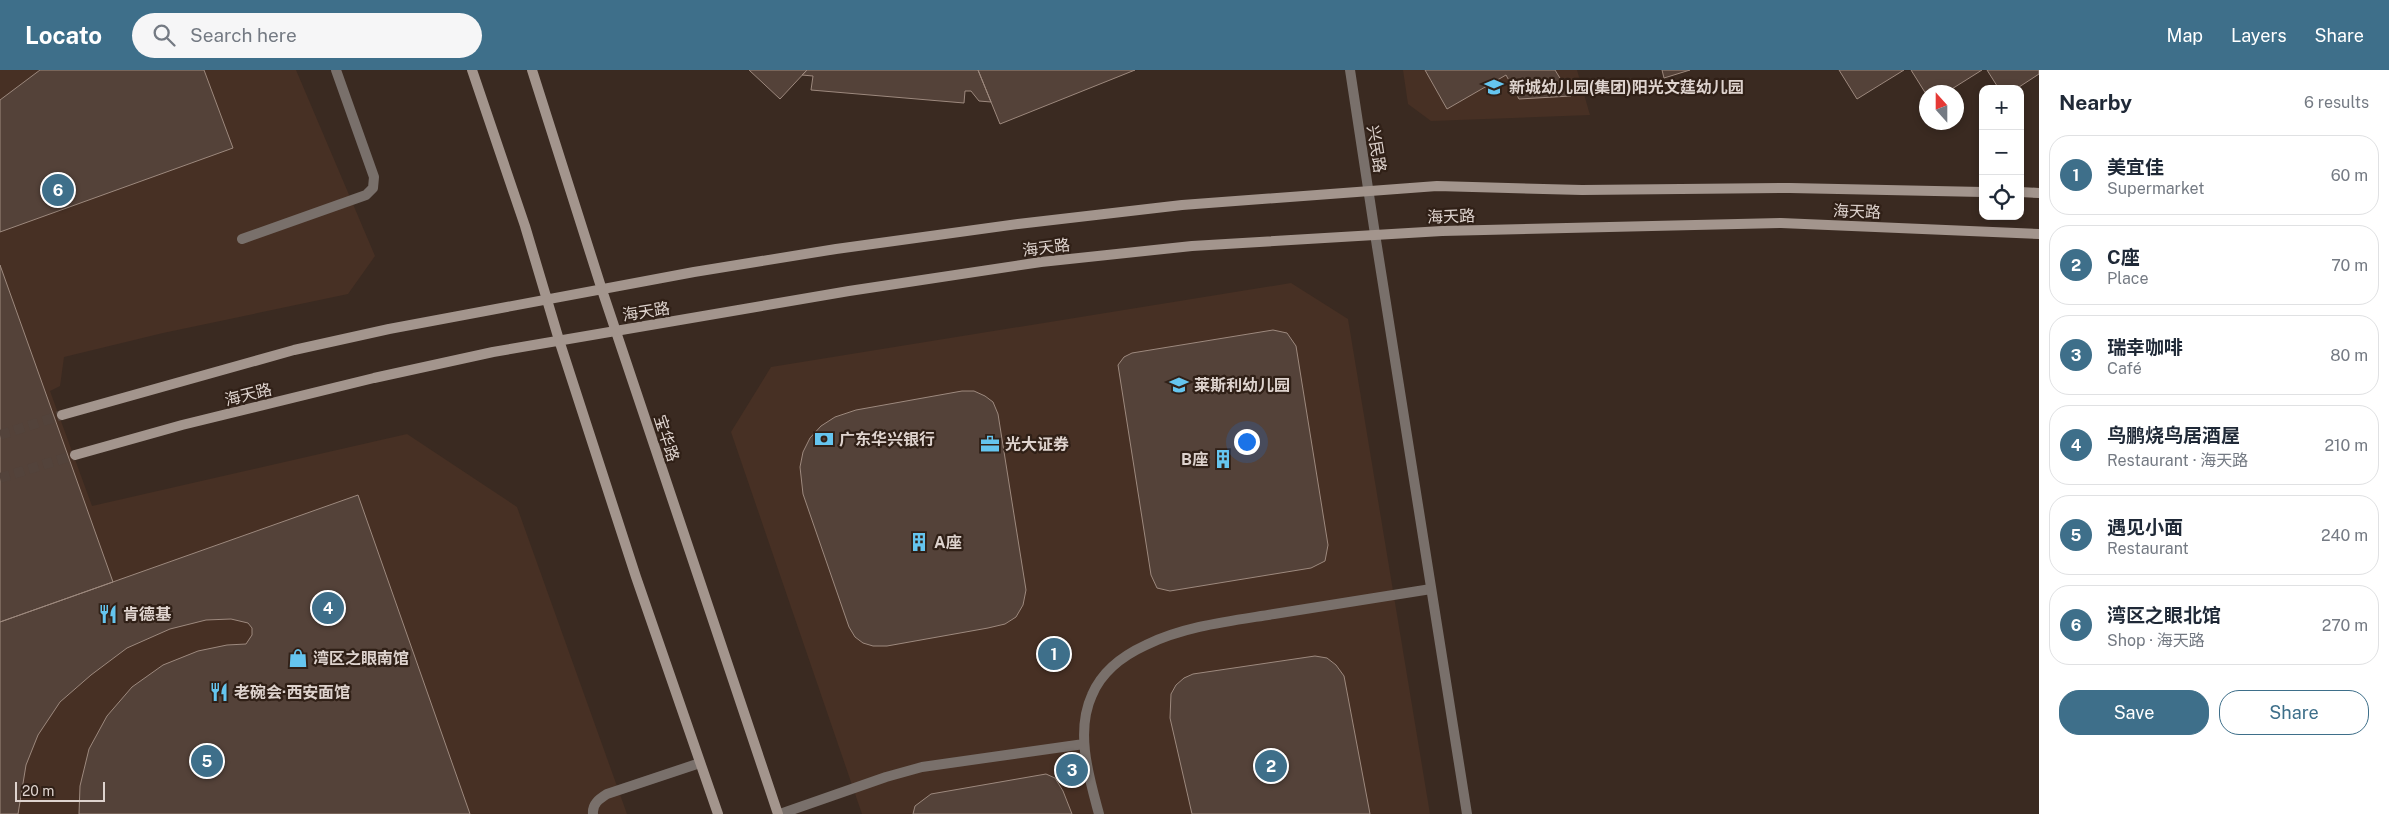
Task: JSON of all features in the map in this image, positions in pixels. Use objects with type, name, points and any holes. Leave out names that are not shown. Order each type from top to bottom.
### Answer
[{"type":"main road","points":[[472,70],[526,226],[559,340],[718,814]]},
{"type":"main road","name":"宝华路","points":[[532,70],[602,290],[779,814]]},
{"type":"main road","name":"海天路","points":[[62,416],[294,350],[408,325],[836,250],[1018,224],[1182,205],[1437,186],[1582,190],[1790,188],[1979,192]]},
{"type":"main road","points":[[2024,192],[2039,193]]},
{"type":"main road","name":"海天路","points":[[75,455],[182,425],[374,378],[492,352],[839,293],[1041,262],[1192,246],[1375,234],[1781,223],[2039,234]]},
{"type":"street","points":[[242,239],[366,195],[373,188],[374,177],[336,70]]},
{"type":"street","name":"兴民路","points":[[1350,70],[1467,814]]},
{"type":"street","points":[[1099,814],[1084,744],[1085,719],[1091,696],[1104,674],[1121,659],[1146,645],[1174,634],[1222,622],[1431,589]]},
{"type":"street","points":[[779,814],[886,777],[922,768],[1084,744]]},
{"type":"street","points":[[593,814],[597,800],[606,794],[700,763]]},
{"type":"shaded area","points":[[0,70],[296,70],[375,256],[348,294],[163,333],[64,357],[60,386],[50,391],[92,506],[407,434],[517,507],[627,814],[0,814]]},
{"type":"shaded area","name":"新城幼儿园(集团)阳光文莛幼儿园","points":[[1403,70],[1577,70],[1590,115],[1431,121],[1408,104]]},
{"type":"shaded area","points":[[1291,283],[1348,319],[1430,814],[862,814],[731,432],[771,367]]},
{"type":"building","points":[[40,70],[204,70],[233,148],[0,232],[0,100]]},
{"type":"building","points":[[749,70],[807,70],[780,99]]},
{"type":"building","points":[[807,70],[978,70],[991,102],[979,101],[971,91],[965,91],[964,103],[811,90],[813,76],[802,75]]},
{"type":"building","points":[[978,70],[1135,70],[1000,124]]},
{"type":"building","points":[[1425,70],[1555,70],[1571,96],[1519,99],[1506,75],[1447,109]]},
{"type":"building","points":[[1662,70],[1690,70],[1664,78]]},
{"type":"building","points":[[1839,70],[1904,70],[1857,99]]},
{"type":"building","points":[[1911,70],[1982,70],[1958,85],[1920,85]]},
{"type":"building","points":[[1987,70],[2039,70],[2039,74],[2022,85],[1996,85]]},
{"type":"building","points":[[0,265],[113,582],[0,622]]},
{"type":"building","name":"B座","points":[[1273,330],[1287,333],[1296,346],[1328,545],[1325,561],[1311,568],[1170,591],[1157,588],[1151,575],[1118,365],[1124,357],[1132,353]]},
{"type":"building","name":"A座","points":[[962,391],[974,391],[985,396],[993,402],[998,414],[1026,590],[1023,605],[1016,617],[1005,624],[887,646],[873,646],[863,643],[855,637],[849,627],[803,494],[800,467],[803,452],[810,438],[821,426],[835,417],[856,410]]},
{"type":"building","name":"湾区之眼南馆","points":[[358,495],[470,814],[79,814],[80,786],[89,749],[107,716],[132,687],[163,665],[198,651],[227,645],[246,644],[252,635],[252,628],[248,623],[231,619],[206,620],[170,629],[127,648],[91,675],[60,702],[38,735],[26,765],[18,814],[0,814],[0,622]]},
{"type":"building","points":[[1315,656],[1327,658],[1336,665],[1344,676],[1370,814],[1192,814],[1170,718],[1171,694],[1176,685],[1184,678],[1193,674]]},
{"type":"building","points":[[1046,774],[1055,778],[1063,791],[1072,814],[913,814],[915,806],[931,794]]},
{"type":"tunnel","points":[[0,435],[62,415]]},
{"type":"tunnel","points":[[0,478],[75,455]]},
{"type":"place","name":"新城幼儿园(集团)阳光文莛幼儿园","points":[[1494,87]]},
{"type":"place","name":"湾区之眼北馆","points":[[58,190]]},
{"type":"place","name":"莱斯利幼儿园","points":[[1179,385]]},
{"type":"place","name":"广东华兴银行","points":[[824,439]]},
{"type":"place","name":"光大证券","points":[[990,444]]},
{"type":"place","name":"B座","points":[[1223,459]]},
{"type":"place","name":"A座","points":[[919,542]]},
{"type":"place","name":"鸟鹏烧鸟居酒屋","points":[[328,608]]},
{"type":"place","name":"肯德基","points":[[108,614]]},
{"type":"place","name":"美宜佳","points":[[1054,654]]},
{"type":"place","name":"湾区之眼南馆","points":[[298,658]]},
{"type":"place","name":"老碗会·西安面馆","points":[[219,692]]},
{"type":"place","name":"遇见小面","points":[[207,761]]},
{"type":"place","name":"C座","points":[[1271,766]]},
{"type":"place","name":"瑞幸咖啡","points":[[1072,770]]}]
